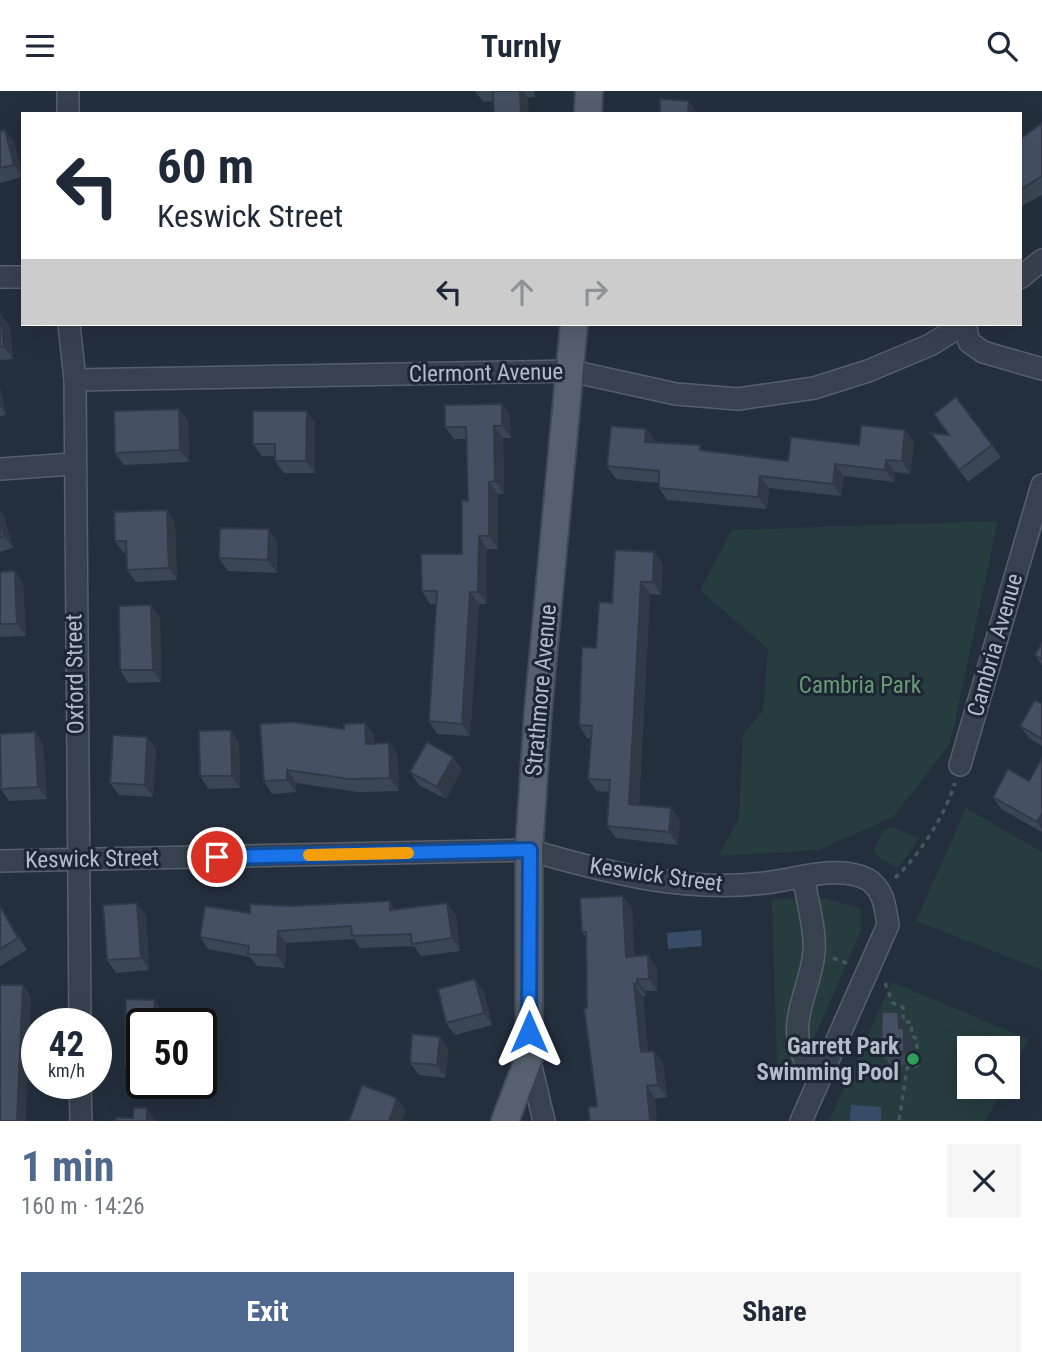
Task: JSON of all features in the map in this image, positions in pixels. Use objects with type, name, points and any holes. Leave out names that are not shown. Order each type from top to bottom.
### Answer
[{"type":"main road","points":[[588,112],[589,91]]},
{"type":"main road","name":"Strathmore Avenue","points":[[529,1058],[530,850],[537,712],[574,326]]},
{"type":"main road","points":[[505,1121],[529,1058]]},
{"type":"street","points":[[68,91],[68,112]]},
{"type":"street","points":[[1022,276],[1042,260]]},
{"type":"street","points":[[0,277],[21,277]]},
{"type":"street","name":"Oxford Street","points":[[69,326],[75,380],[73,464],[79,1008]]},
{"type":"street","name":"Clermont Avenue","points":[[75,380],[571,371],[676,394],[738,400],[814,388],[868,372],[930,345],[961,326]]},
{"type":"street","points":[[965,326],[969,342],[983,352],[1042,369]]},
{"type":"street","points":[[0,469],[73,464]]},
{"type":"street","name":"Cambria Avenue","points":[[960,765],[1042,485]]},
{"type":"street","name":"Keswick Street","points":[[0,861],[530,850],[612,874],[684,883],[728,886],[846,873],[868,880],[884,897],[888,925],[825,1066]]},
{"type":"street","points":[[801,1121],[825,1066],[804,1058],[798,1045],[799,1009],[815,951],[803,877]]},
{"type":"street","points":[[529,1058],[544,1121]]},
{"type":"street","points":[[80,1099],[81,1121]]},
{"type":"path","points":[[895,878],[906,867],[947,806],[960,765]]},
{"type":"path","points":[[887,980],[893,1003],[903,1007],[903,1022],[911,1023],[912,1036],[917,1039],[917,1066],[907,1069],[899,1121]]},
{"type":"green space","name":"Cambria Park","points":[[998,521],[950,744],[893,817],[819,850],[718,856],[739,818],[743,734],[763,711],[768,649],[700,590],[732,530]]},
{"type":"green space","points":[[966,808],[1042,852],[1042,970],[916,921]]},
{"type":"green space","points":[[894,827],[919,838],[898,869],[875,854],[874,849],[884,830]]},
{"type":"green space","points":[[825,898],[861,909],[861,931],[797,1077],[777,1068],[772,899]]},
{"type":"green space","name":"Garrett Park Swimming Pool","points":[[892,982],[1028,1039],[1020,1056],[1020,1036],[957,1036],[957,1099],[998,1099],[985,1121],[829,1121]]},
{"type":"water","points":[[701,930],[702,946],[668,949],[667,933]]},
{"type":"water","points":[[851,1105],[881,1107],[881,1121],[850,1121]]},
{"type":"building","points":[[493,91],[520,91],[521,112],[494,112]]},
{"type":"building","points":[[660,99],[689,101],[688,112],[660,112]]},
{"type":"building","points":[[1042,123],[1042,176],[1022,189],[1022,138]]},
{"type":"building","points":[[5,130],[14,165],[0,168],[0,131]]},
{"type":"building","points":[[1,314],[4,347],[0,347]]},
{"type":"building","points":[[956,397],[992,445],[959,470],[931,433],[949,435],[934,414]]},
{"type":"building","points":[[502,404],[502,426],[494,426],[495,481],[489,482],[489,536],[479,536],[478,592],[470,592],[462,724],[429,721],[437,591],[422,591],[421,554],[462,554],[462,500],[468,501],[466,427],[445,427],[445,405]]},
{"type":"building","points":[[179,409],[180,450],[115,453],[114,411]]},
{"type":"building","points":[[253,411],[307,411],[306,461],[275,461],[275,444],[253,444]]},
{"type":"building","points":[[861,425],[905,430],[902,461],[886,460],[885,470],[835,464],[833,484],[760,476],[758,497],[659,488],[659,471],[607,466],[611,426],[646,429],[645,442],[700,445],[700,450],[788,461],[791,437],[859,445]]},
{"type":"building","points":[[167,510],[169,568],[127,570],[126,541],[115,541],[114,512]]},
{"type":"building","points":[[0,521],[4,536],[0,537]]},
{"type":"building","points":[[220,528],[269,529],[268,560],[219,558]]},
{"type":"building","points":[[615,550],[654,552],[653,582],[641,582],[629,804],[671,808],[669,832],[607,826],[610,780],[588,779],[592,726],[579,725],[582,647],[596,648],[599,602],[612,603]]},
{"type":"building","points":[[15,571],[17,624],[0,624],[0,572]]},
{"type":"building","points":[[151,605],[153,670],[120,670],[119,606]]},
{"type":"building","points":[[1042,643],[1042,659],[1035,655]]},
{"type":"building","points":[[1035,700],[1042,704],[1042,739],[1020,726]]},
{"type":"building","points":[[293,722],[344,729],[344,724],[365,723],[366,744],[389,743],[390,778],[349,779],[287,770],[287,780],[264,781],[260,724]]},
{"type":"building","points":[[231,730],[232,776],[200,776],[199,731]]},
{"type":"building","points":[[35,732],[38,787],[1,789],[0,734]]},
{"type":"building","points":[[113,735],[147,737],[145,785],[110,783]]},
{"type":"building","points":[[427,742],[453,757],[437,787],[410,772]]},
{"type":"building","points":[[1042,758],[1042,813],[1037,822],[993,797],[1008,769],[1029,781]]},
{"type":"building","points":[[623,896],[626,957],[648,955],[649,979],[637,979],[637,984],[634,984],[641,1052],[654,1051],[658,1085],[647,1086],[650,1121],[590,1121],[588,1107],[597,1106],[584,1008],[587,1008],[586,932],[582,932],[580,898]]},
{"type":"building","points":[[390,901],[390,910],[447,903],[452,938],[412,944],[411,934],[352,936],[351,926],[278,931],[277,955],[248,954],[249,946],[200,937],[205,906],[250,913],[250,904],[291,906]]},
{"type":"building","points":[[137,903],[141,958],[107,960],[103,905]]},
{"type":"building","points":[[0,906],[18,938],[0,949]]},
{"type":"building","points":[[475,979],[484,1013],[446,1023],[438,989]]},
{"type":"building","points":[[0,985],[23,985],[17,1121],[0,1121]]},
{"type":"building","points":[[126,999],[155,1000],[155,1008],[126,1008],[125,1066]]},
{"type":"building","points":[[882,1012],[898,1012],[899,1028],[904,1029],[904,1052],[881,1052]]},
{"type":"building","points":[[412,1034],[440,1037],[437,1065],[410,1063]]},
{"type":"building","points":[[362,1085],[397,1098],[389,1121],[349,1121]]},
{"type":"building","points":[[134,1108],[147,1108],[147,1121],[116,1121],[116,1118],[133,1118]]},
{"type":"slow traffic","points":[[309,855],[408,853]]},
{"type":"place","name":"Garrett Park Swimming Pool","points":[[913,1059]]},
{"type":"route","points":[[217,857],[530,850],[529,1032]]}]
